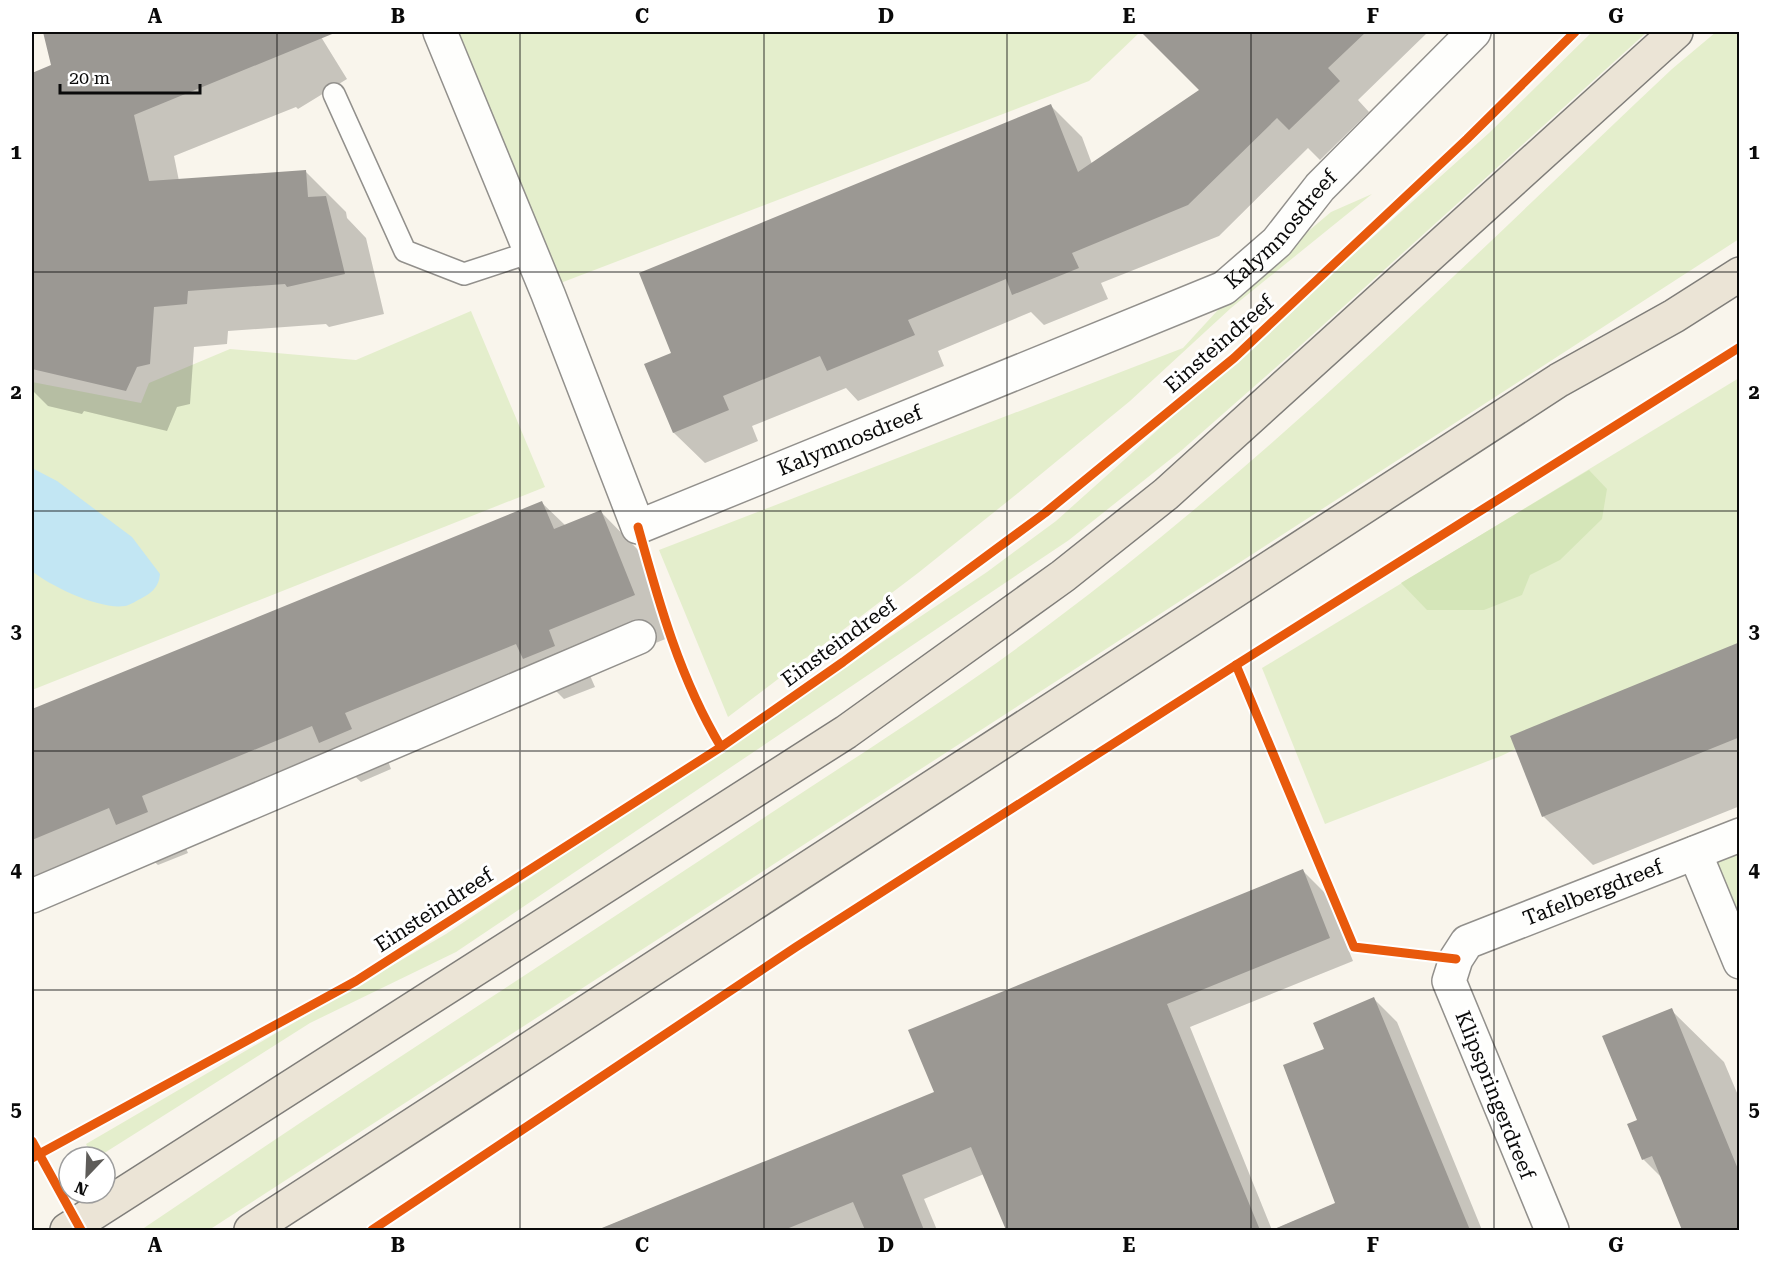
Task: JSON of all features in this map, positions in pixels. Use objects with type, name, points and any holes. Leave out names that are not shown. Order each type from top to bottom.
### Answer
[{"type":"main road","points":[[67,1230],[846,732],[1063,576],[1166,494],[1676,32]]},
{"type":"main road","points":[[251,1230],[1559,380],[1674,316],[1740,274]]},
{"type":"street","name":"Kalymnosdreef","points":[[440,32],[531,252],[638,527],[1224,288],[1277,242],[1320,187],[1474,32]]},
{"type":"street","points":[[32,896],[639,638]]},
{"type":"street","name":"Tafelbergdreef","points":[[1456,959],[1467,942],[1740,835]]},
{"type":"street","points":[[1695,853],[1740,962]]},
{"type":"street","name":"Klipspringerdreef","points":[[1456,959],[1449,981],[1551,1230]]},
{"type":"lane","points":[[334,94],[405,251],[464,274],[531,252]]},
{"type":"green space","points":[[452,32],[1140,32],[1089,81],[550,287]]},
{"type":"green space","points":[[1592,32],[1647,32],[1182,450],[1069,540],[456,952],[310,1023],[117,1145],[87,1145],[446,934],[987,572],[1056,521],[1489,133]]},
{"type":"green space","points":[[1716,32],[1739,32],[1739,239],[209,1230],[141,1230],[912,720],[1051,623],[1214,493],[1292,425],[1446,284],[1672,69]]},
{"type":"green space","points":[[1372,194],[1231,308],[1130,401],[1018,493],[918,573],[728,717],[659,550],[1183,348],[1228,299],[1331,212]]},
{"type":"green space","points":[[471,311],[545,487],[32,690],[32,382],[141,403],[149,383],[230,349],[356,360]]},
{"type":"green space","points":[[1739,378],[1739,643],[1501,756],[1325,824],[1262,668]]},
{"type":"green space","points":[[1589,470],[1607,489],[1602,519],[1560,560],[1530,575],[1522,595],[1484,610],[1427,610],[1401,583]]},
{"type":"green space","points":[[1739,835],[1739,962],[1695,853]]},
{"type":"water","points":[[32,468],[57,481],[132,537],[160,574],[157,585],[152,591],[127,605],[102,604],[63,590],[32,571]]},
{"type":"building","points":[[43,32],[337,32],[134,115],[149,181],[306,170],[308,197],[326,196],[345,274],[287,287],[285,284],[188,291],[187,304],[154,307],[150,364],[137,367],[126,391],[32,369],[32,73],[51,65]]},
{"type":"building","points":[[1141,32],[1366,32],[1328,68],[1340,81],[1289,130],[1277,118],[1188,205],[1072,253],[1079,268],[1012,295],[1006,279],[908,320],[915,335],[827,371],[820,356],[723,396],[729,410],[673,433],[644,364],[671,353],[639,273],[1051,104],[1078,172],[1199,90]]},
{"type":"building","points":[[542,501],[554,529],[601,510],[635,595],[549,630],[555,646],[523,659],[516,644],[345,713],[352,729],[319,743],[312,726],[142,796],[148,812],[116,825],[109,808],[32,840],[32,709]]},
{"type":"building","points":[[1740,642],[1740,737],[1542,817],[1510,736]]},
{"type":"building","points":[[1303,869],[1330,938],[1167,1004],[1260,1230],[1006,1230],[971,1147],[902,1175],[924,1230],[865,1230],[853,1202],[784,1230],[597,1230],[934,1092],[908,1030]]},
{"type":"building","points":[[1374,997],[1470,1230],[1272,1230],[1335,1203],[1283,1065],[1324,1049],[1313,1023]]},
{"type":"building","points":[[1672,1008],[1740,1174],[1740,1230],[1682,1230],[1652,1156],[1642,1160],[1627,1124],[1637,1120],[1602,1036]]},
{"type":"cycle path","name":"Einsteindreef","points":[[32,1158],[356,981],[721,747],[843,662],[1045,513],[1234,358],[1467,139],[1575,32]]},
{"type":"cycle path","points":[[372,1230],[796,947],[1236,665],[1740,347]]},
{"type":"cycle path","points":[[638,527],[682,668],[721,747]]},
{"type":"cycle path","points":[[1236,665],[1354,947],[1456,959]]},
{"type":"cycle path","points":[[32,1141],[81,1230]]}]
